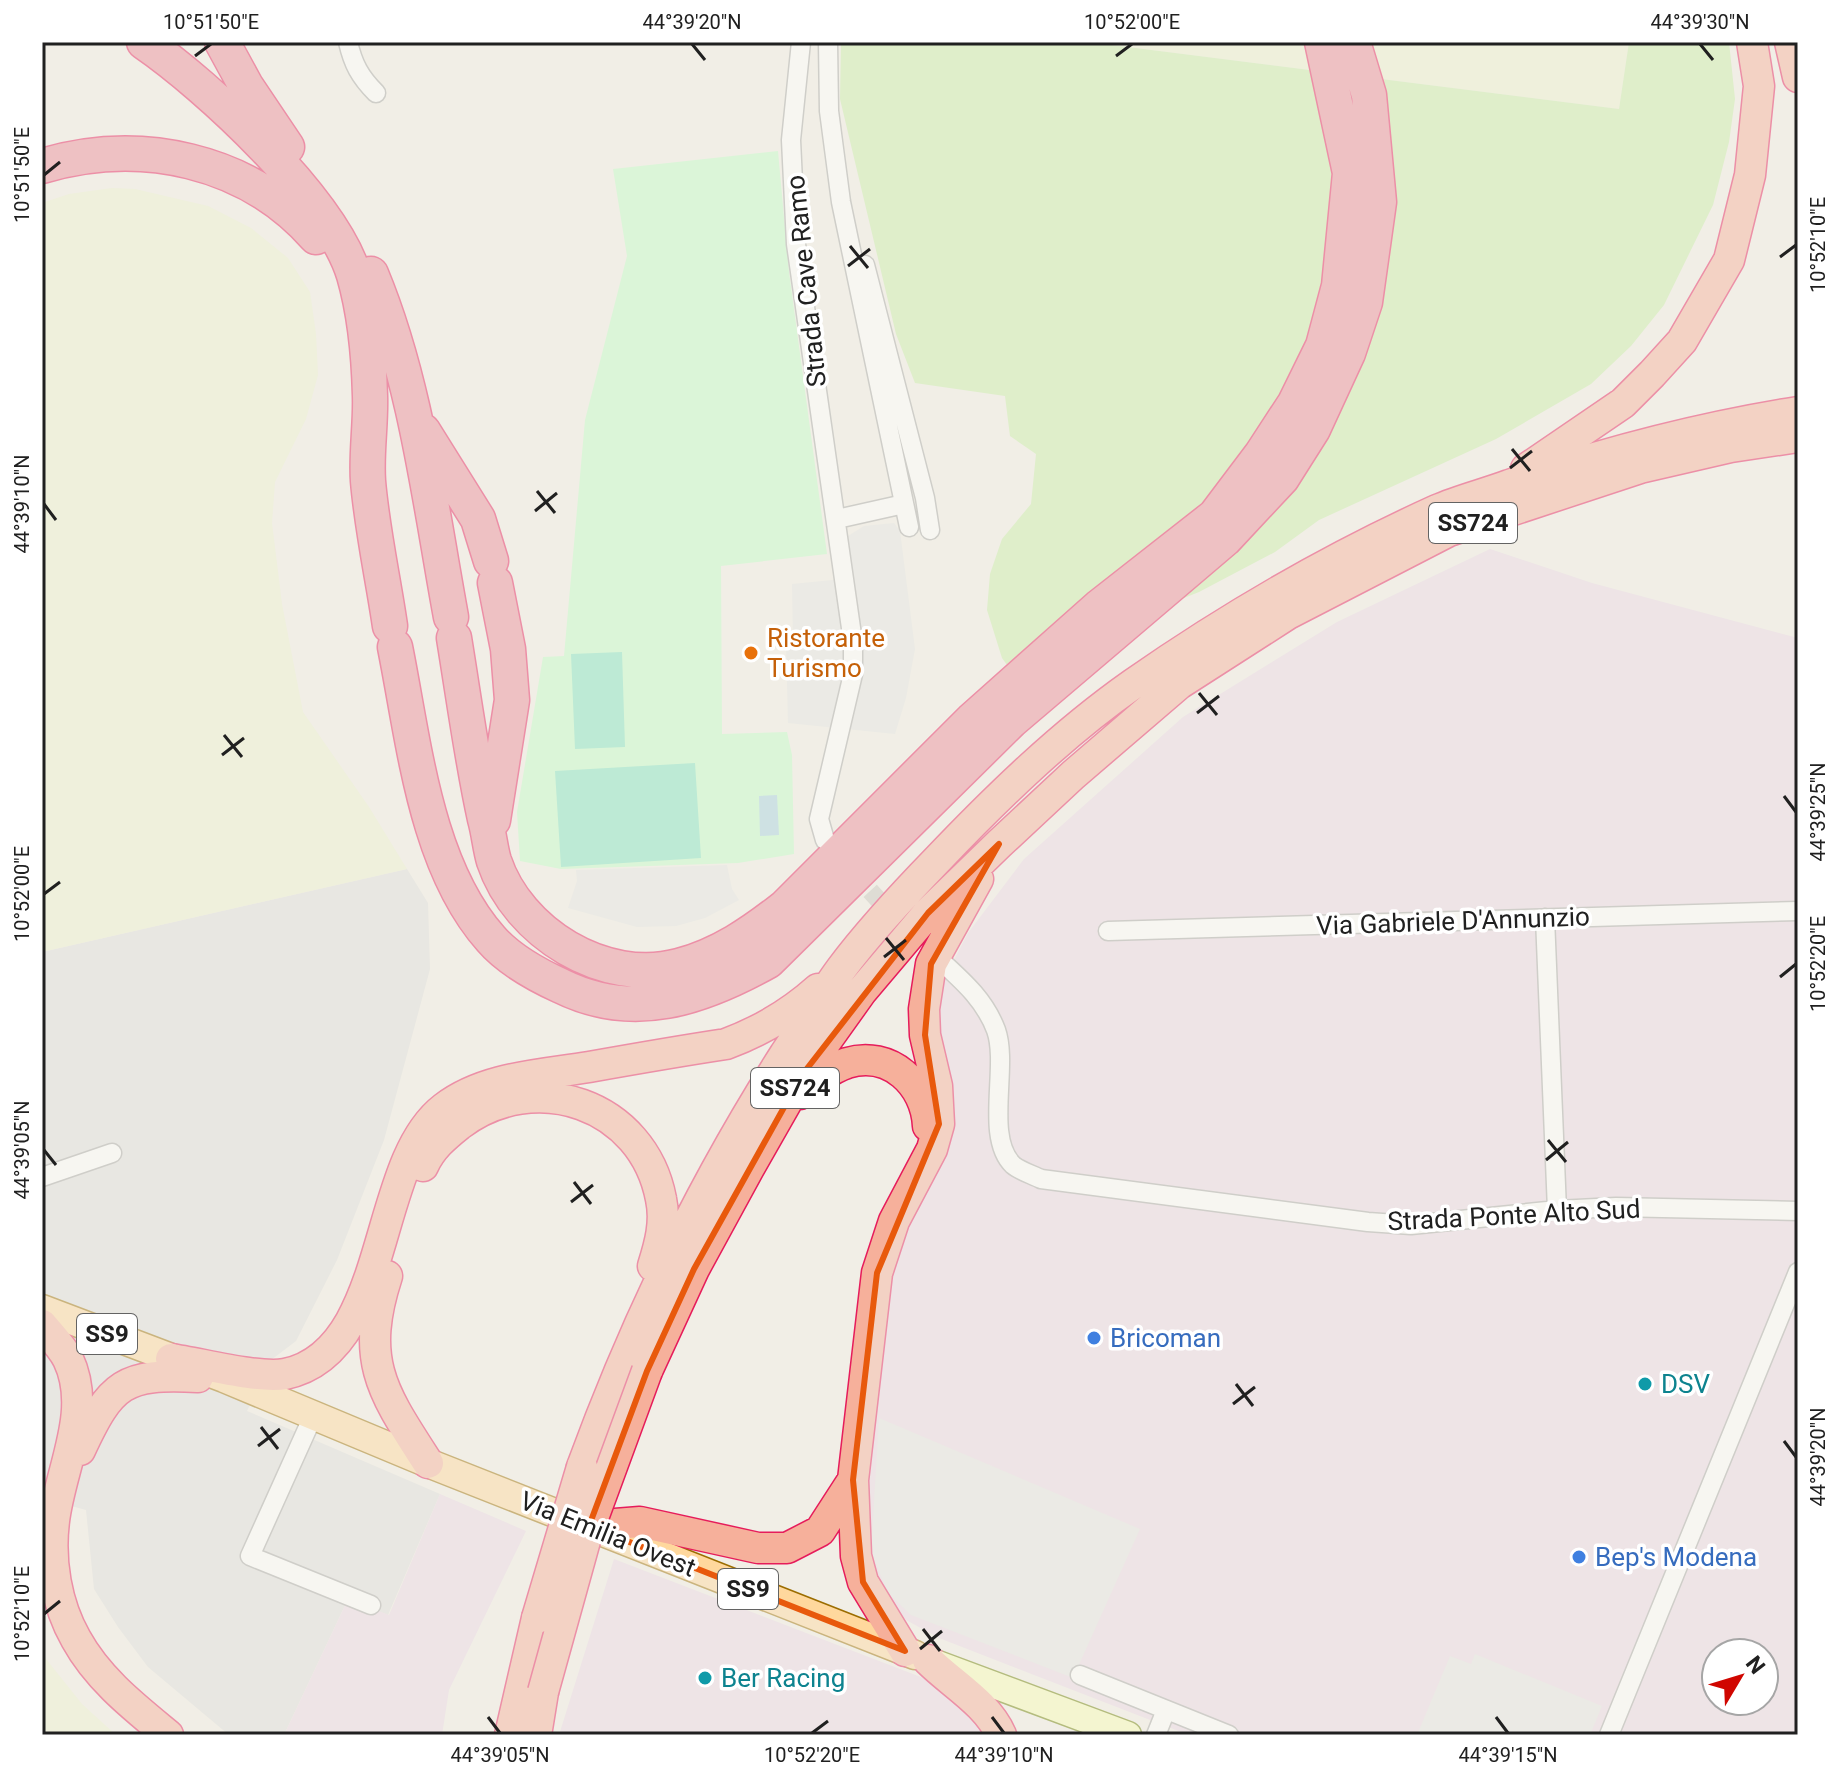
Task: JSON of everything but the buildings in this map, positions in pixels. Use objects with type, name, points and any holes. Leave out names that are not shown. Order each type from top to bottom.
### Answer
[{"type":"highway","points":[[144,42],[190,76],[239,121],[307,197],[343,252],[354,275],[365,333],[370,396],[368,480],[393,637],[434,830],[448,868],[474,917],[491,940],[523,966],[579,995],[601,1002],[645,1004],[690,997],[729,983],[768,961],[1011,721],[1225,539],[1282,478],[1313,429],[1348,353],[1365,302],[1379,202],[1369,95],[1353,42]]},
{"type":"highway","points":[[170,42],[200,65],[298,163]]},
{"type":"highway","points":[[222,42],[252,95],[326,198],[368,267],[381,298],[414,417],[493,859],[513,899],[541,931],[579,953],[615,966],[640,970],[677,967],[714,955],[752,934],[785,907],[972,720],[1099,607],[1215,516],[1261,455],[1295,403],[1323,346],[1339,286],[1350,173],[1322,42]]},
{"type":"highway","points":[[1493,491],[1623,403],[1682,341],[1729,260],[1751,160],[1759,86],[1752,42]]},
{"type":"highway","points":[[1790,42],[1798,77]]},
{"type":"highway","points":[[42,166],[87,155],[139,153],[192,160],[224,172],[257,189],[306,226],[324,248],[360,310]]},
{"type":"highway","name":"SS724","points":[[510,1735],[532,1688],[586,1537],[632,1361],[693,1212],[733,1137],[840,969],[909,889],[980,814],[1055,746],[1131,686],[1209,634],[1327,564],[1441,508],[1633,445],[1725,424],[1798,412]]},
{"type":"highway","points":[[414,417],[478,519],[493,572],[508,649],[512,700],[490,838]]},
{"type":"highway","name":"SS724","points":[[632,1361],[694,1269],[802,1075],[862,991],[928,913],[999,844],[1073,775],[1179,684],[1288,614],[1435,538],[1491,516],[1640,468],[1731,447],[1798,437]]},
{"type":"highway","points":[[999,844],[931,964],[924,1009],[925,1035],[937,1086],[939,1124],[926,1160],[894,1221],[877,1273],[853,1480],[856,1556],[863,1582],[917,1656],[984,1708],[1001,1735]]},
{"type":"highway","points":[[171,1359],[284,1374],[308,1365],[328,1351],[348,1325],[368,1283],[414,1145],[435,1116],[464,1096],[508,1081],[726,1044],[749,1036],[797,1008],[840,969]]},
{"type":"highway","points":[[783,1110],[834,1068],[866,1060],[884,1063],[901,1071],[921,1095],[928,1122],[926,1160]]},
{"type":"highway","points":[[428,1463],[387,1397],[379,1377],[375,1349],[380,1300],[428,1156],[437,1143],[477,1112],[505,1101],[532,1096],[572,1100],[615,1124],[641,1151],[655,1175],[662,1201],[663,1226],[648,1282],[633,1314],[632,1361]]},
{"type":"highway","points":[[42,1325],[68,1359],[77,1397],[76,1419],[52,1539],[60,1600],[70,1629],[99,1673],[168,1735]]},
{"type":"highway","points":[[59,1496],[94,1419],[107,1400],[124,1385],[150,1376],[224,1378]]},
{"type":"highway","points":[[590,1526],[640,1522],[758,1548],[787,1548],[820,1531],[853,1480]]},
{"type":"highway","name":"SS724","points":[[532,1688],[536,1735]]},
{"type":"main road","name":"Via Emilia Ovest","points":[[42,1309],[224,1378],[428,1463],[917,1656],[1128,1735]]},
{"type":"street","points":[[348,42],[360,76],[376,93]]},
{"type":"street","name":"Strada Cave Ramo","points":[[801,42],[791,140],[796,244],[851,619],[853,674],[819,819],[825,840]]},
{"type":"street","name":"Strada Cave Ramo","points":[[828,42],[829,111],[841,202],[909,527]]},
{"type":"street","name":"Strada Cave Ramo","points":[[829,111],[847,194],[925,498],[930,530]]},
{"type":"street","points":[[837,519],[904,504]]},
{"type":"street","name":"Via Gabriele D'Annunzio","points":[[1108,931],[1798,911]]},
{"type":"street","points":[[1545,918],[1557,1210]]},
{"type":"street","name":"Strada Ponte Alto Sud","points":[[942,962],[976,995],[997,1033],[1000,1064],[998,1129],[1013,1165],[1041,1179],[1411,1225],[1616,1207],[1798,1211]]},
{"type":"street","points":[[42,1177],[112,1153]]},
{"type":"street","points":[[1609,1735],[1798,1272]]},
{"type":"street","points":[[314,1414],[250,1556],[371,1605]]},
{"type":"street","points":[[1080,1675],[1229,1735]]},
{"type":"street","points":[[1156,1735],[1166,1710]]},
{"type":"highlighted area","points":[[999,844],[931,964],[925,1035],[939,1124],[877,1273],[853,1480],[863,1582],[905,1651],[589,1526],[647,1371],[694,1269],[802,1075],[928,913]]},
{"type":"shaded area","points":[[894,523],[900,531],[915,649],[906,698],[895,734],[788,723],[786,643],[793,642],[792,584],[853,578],[848,536],[864,526]]},
{"type":"shaded area","points":[[1490,549],[1592,583],[1798,638],[1798,1735],[1189,1735],[939,1638],[906,1620],[883,1597],[872,1576],[868,1494],[873,1388],[887,1268],[911,1207],[943,981],[968,933],[1024,859],[1183,717],[1337,622]]},
{"type":"shaded area","points":[[727,865],[732,889],[739,900],[705,918],[676,926],[637,927],[568,908],[577,881],[576,870]]},
{"type":"shaded area","points":[[407,869],[428,903],[430,969],[384,1140],[337,1260],[296,1341],[271,1360],[247,1411],[440,1494],[388,1615],[348,1599],[284,1735],[229,1735],[148,1667],[118,1627],[94,1589],[86,1510],[42,1498],[42,952]]},
{"type":"shaded area","points":[[879,1418],[1140,1529],[1073,1678],[911,1615],[888,1593],[871,1552]]},
{"type":"shaded area","points":[[440,1494],[526,1531],[449,1690],[442,1735],[284,1735],[348,1599],[389,1615]]},
{"type":"shaded area","points":[[614,1559],[952,1689],[992,1735],[559,1735]]},
{"type":"shaded area","points":[[1475,1654],[1602,1706],[1590,1735],[1417,1735],[1450,1656],[1471,1664]]},
{"type":"green space","points":[[841,42],[1088,42],[1619,109],[1629,42],[1729,42],[1735,99],[1729,142],[1713,205],[1664,305],[1631,346],[1591,384],[1496,439],[1319,520],[1275,552],[1199,592],[1136,617],[1018,680],[1002,658],[987,610],[990,574],[1002,539],[1031,504],[1036,454],[1010,436],[1005,396],[915,383],[896,334],[840,99]]},
{"type":"green space","points":[[1088,42],[1629,42],[1619,109]]},
{"type":"green space","points":[[778,151],[789,272],[827,554],[721,566],[722,734],[787,732],[792,755],[794,854],[738,863],[561,869],[520,861],[517,812],[543,657],[564,656],[585,420],[627,256],[613,169]]},
{"type":"green space","points":[[112,188],[135,189],[208,206],[251,228],[288,258],[310,292],[318,375],[306,419],[275,482],[272,523],[282,604],[303,712],[369,807],[407,869],[42,952],[42,203],[69,194]]},
{"type":"green space","points":[[622,652],[625,747],[575,749],[571,654]]},
{"type":"green space","points":[[695,763],[701,858],[561,867],[555,771]]},
{"type":"green space","points":[[42,1654],[82,1704],[116,1735],[42,1735]]},
{"type":"water","points":[[777,795],[779,835],[760,836],[759,796]]},
{"type":"tunnel","points":[[852,871],[894,917]]},
{"type":"place","name":"Ristorante Turismo","points":[[751,653]]},
{"type":"place","name":"Bricoman","points":[[1094,1338]]},
{"type":"place","name":"DSV","points":[[1645,1384]]},
{"type":"place","name":"Bep's Modena","points":[[1579,1557]]},
{"type":"place","name":"Ber Racing","points":[[705,1678]]}]
